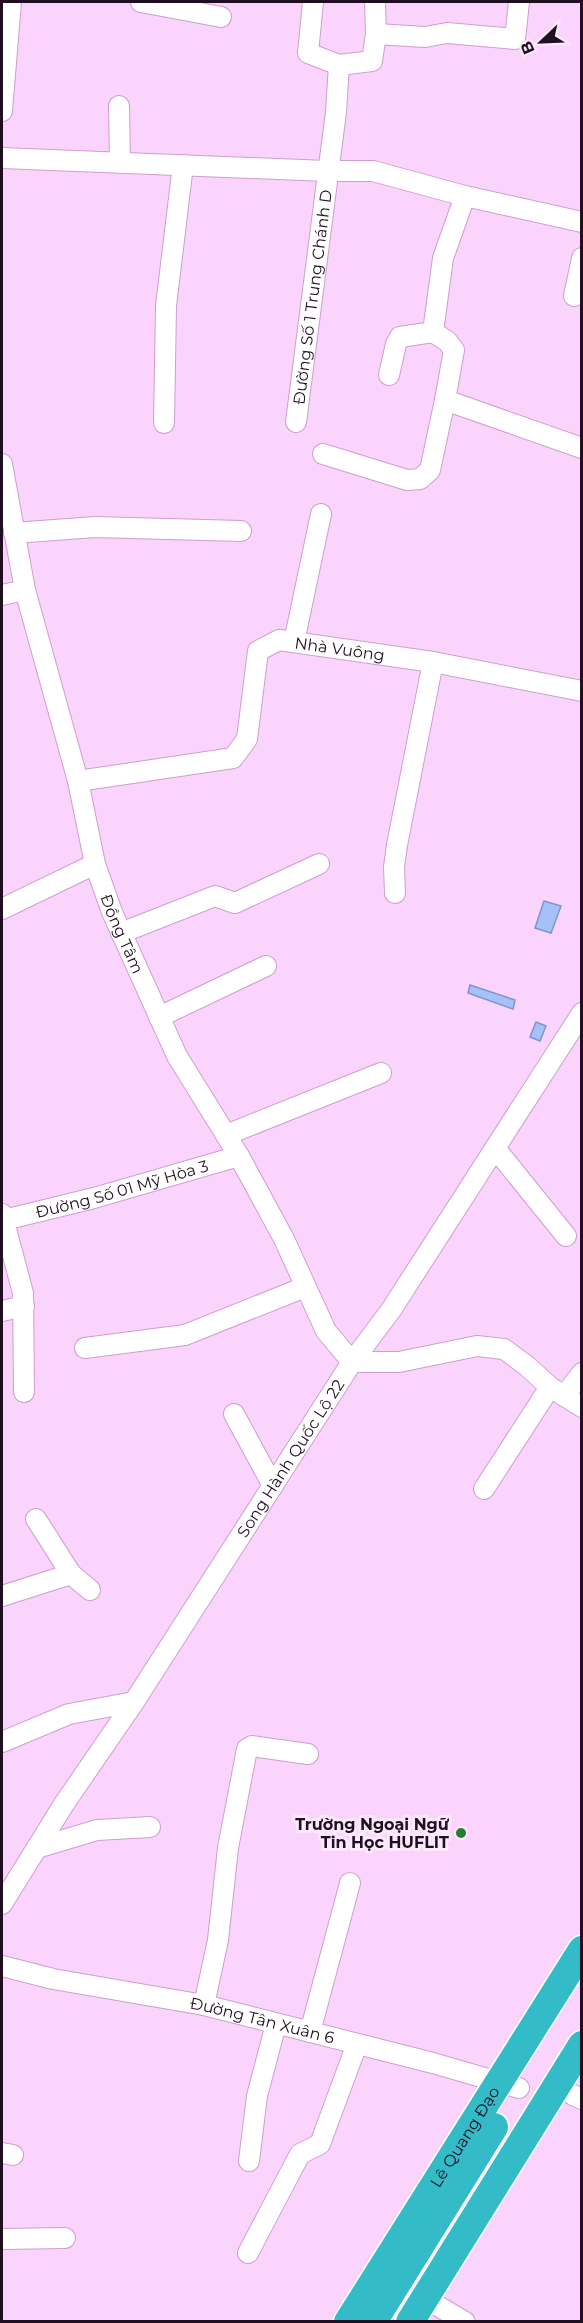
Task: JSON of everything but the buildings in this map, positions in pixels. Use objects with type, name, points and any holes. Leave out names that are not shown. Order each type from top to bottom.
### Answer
[{"type":"highway","name":"Lê Quang Đạo","points":[[373,2322],[509,2085],[582,1950]]},
{"type":"highway","name":"Lê Quang Đạo","points":[[348,2322],[509,2085],[582,1988]]},
{"type":"highway","points":[[410,2322],[582,2045]]},
{"type":"highway","points":[[434,2314],[579,2092]]},
{"type":"street","points":[[2,111],[4,60],[11,2]]},
{"type":"street","points":[[141,2],[196,6],[221,17]]},
{"type":"street","points":[[314,2],[308,53],[339,65],[372,61],[376,34],[375,2]]},
{"type":"street","points":[[376,34],[425,37],[447,33],[515,39],[519,2]]},
{"type":"street","name":"Đường Số 1 Trung Chánh D","points":[[296,422],[336,112],[339,65]]},
{"type":"street","points":[[119,106],[120,163]]},
{"type":"street","points":[[2,158],[373,171],[465,196],[582,222]]},
{"type":"street","points":[[164,423],[166,306],[183,165]]},
{"type":"street","points":[[433,332],[443,258],[465,196]]},
{"type":"street","points":[[574,296],[582,258]]},
{"type":"street","points":[[323,454],[407,480],[420,479],[430,471],[454,350],[447,341],[433,332],[400,337],[396,344],[389,375]]},
{"type":"street","points":[[445,400],[582,448]]},
{"type":"street","name":"Đồng Tâm","points":[[2,464],[5,502],[14,533],[25,590],[78,781],[94,864],[177,1056],[239,1156],[284,1239],[326,1331],[352,1362]]},
{"type":"street","points":[[294,642],[321,514]]},
{"type":"street","points":[[14,533],[95,527],[241,531]]},
{"type":"street","points":[[2,595],[25,590]]},
{"type":"street","name":"Nhà Vuông","points":[[78,781],[233,758],[247,739],[258,651],[279,640],[433,662],[582,691]]},
{"type":"street","points":[[395,893],[396,852],[433,662]]},
{"type":"street","points":[[2,909],[94,864]]},
{"type":"street","points":[[122,933],[215,896],[235,903],[319,864]]},
{"type":"street","points":[[159,1017],[266,966]]},
{"type":"street","name":"Song Hành Quốc Lộ 22","points":[[2,1904],[64,1804],[134,1702],[352,1362],[391,1310],[582,1013]]},
{"type":"street","points":[[226,1135],[381,1073]]},
{"type":"street","points":[[495,1148],[566,1236]]},
{"type":"street","name":"Đường Số 01 Mỹ Hòa 3","points":[[3,1217],[94,1198],[239,1156]]},
{"type":"street","points":[[3,1217],[6,1245],[23,1293],[24,1392]]},
{"type":"street","points":[[85,1348],[185,1335],[305,1287]]},
{"type":"street","points":[[2,1311],[24,1306]]},
{"type":"street","points":[[352,1362],[399,1362],[477,1346],[504,1349],[557,1391],[582,1407]]},
{"type":"street","points":[[484,1489],[557,1391],[582,1372]]},
{"type":"street","points":[[234,1414],[273,1486]]},
{"type":"street","points":[[36,1519],[71,1574],[90,1590]]},
{"type":"street","points":[[2,1596],[71,1574]]},
{"type":"street","points":[[2,1742],[69,1714],[134,1702]]},
{"type":"street","points":[[204,2005],[219,1940],[228,1848],[247,1749],[252,1746],[308,1754]]},
{"type":"street","points":[[37,1848],[97,1830],[150,1827]]},
{"type":"street","points":[[310,2032],[350,1883]]},
{"type":"street","name":"Đường Tân Xuân 6","points":[[2,1966],[53,1980],[204,2005],[509,2085]]},
{"type":"street","points":[[249,2161],[257,2096],[276,2024]]},
{"type":"street","points":[[248,2253],[300,2154],[320,2144],[357,2044]]},
{"type":"street","points":[[2,2239],[65,2238]]},
{"type":"street","points":[[434,2314],[465,2322]]},
{"type":"place","name":"Trường Ngoại Ngữ Tin Học HUFLIT","points":[[461,1833]]}]
